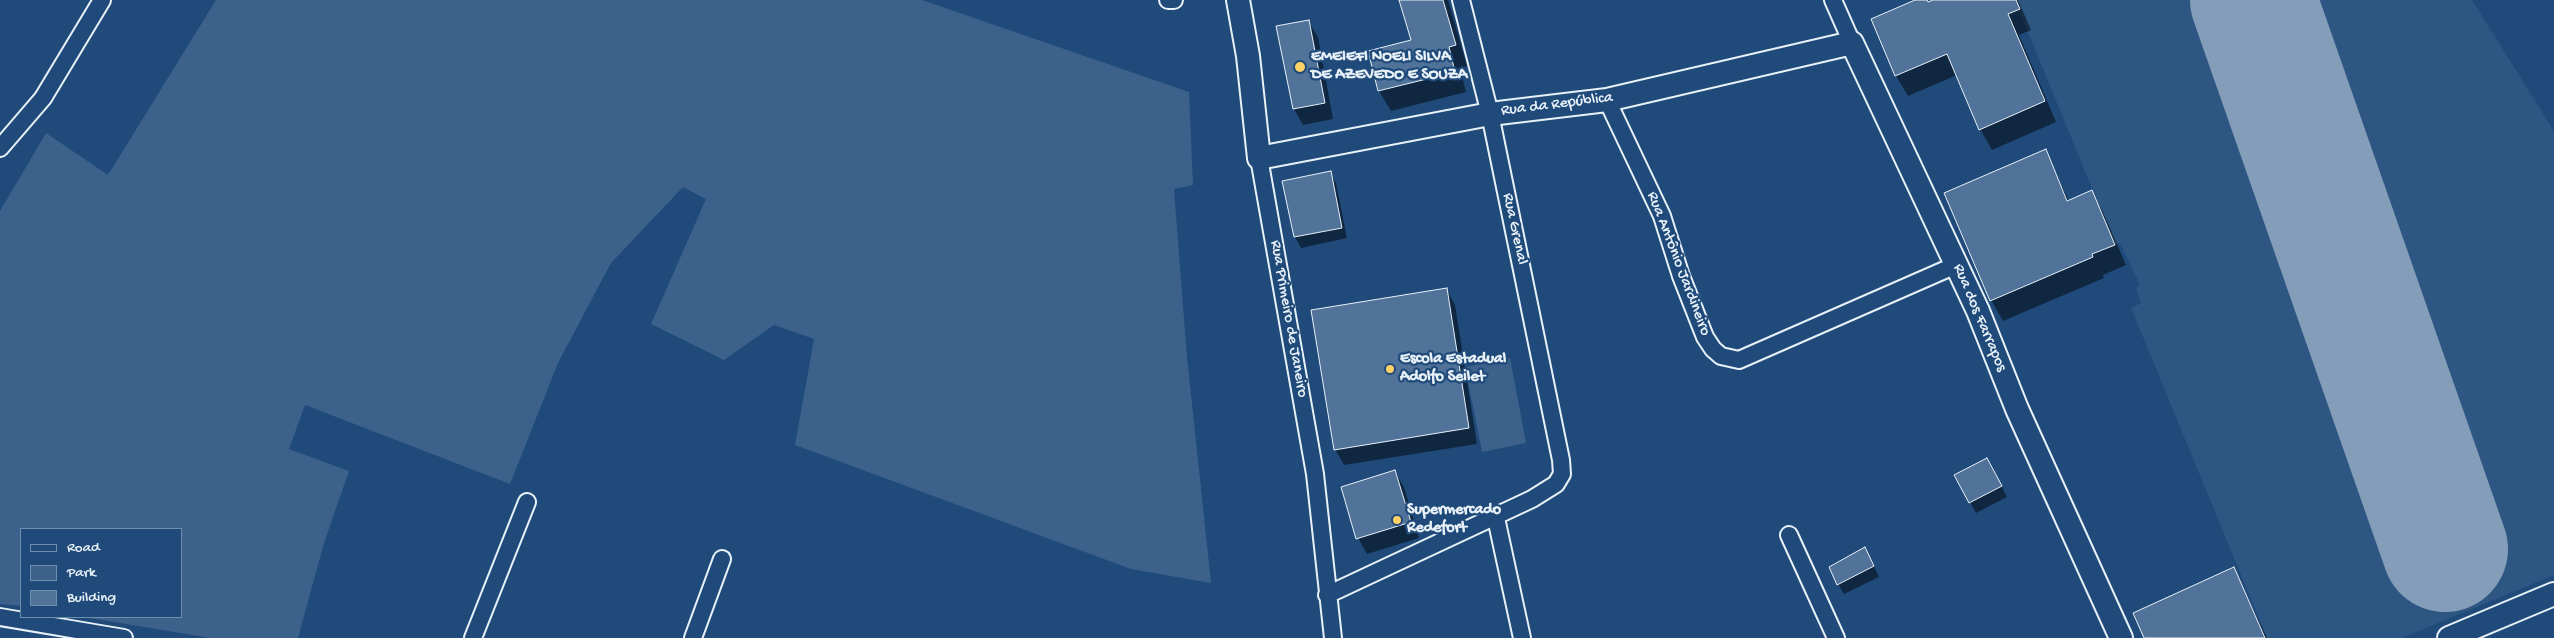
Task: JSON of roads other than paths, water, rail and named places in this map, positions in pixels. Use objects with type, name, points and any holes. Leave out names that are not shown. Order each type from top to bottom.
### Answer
[{"type":"street","points":[[0,148],[43,98],[102,0]]},
{"type":"street","points":[[1168,0],[1174,0]]},
{"type":"street","name":"Rua Primeiro de Janeiro","points":[[1238,0],[1248,56],[1259,158],[1315,474],[1326,595],[1333,638]]},
{"type":"street","name":"Rua Grenal","points":[[1461,0],[1490,114],[1561,460],[1562,474],[1556,484],[1532,500],[1496,518]]},
{"type":"street","name":"Rua dos Farrapos","points":[[1833,0],[1978,311],[2017,409],[2121,638]]},
{"type":"street","name":"Rua da República","points":[[1259,158],[1490,114],[1607,100],[1852,43]]},
{"type":"street","name":"Rua Antônio Jardineiro","points":[[1607,100],[1662,216],[1681,276],[1706,337],[1713,350],[1721,356],[1739,360],[1956,265]]},
{"type":"street","points":[[473,638],[527,502]]},
{"type":"street","points":[[1326,595],[1496,518],[1522,638]]},
{"type":"street","points":[[1789,535],[1836,638]]},
{"type":"street","points":[[693,638],[722,559]]},
{"type":"street","points":[[2449,638],[2554,594]]},
{"type":"street","points":[[0,617],[124,638]]},
{"type":"place","name":"EMEIEFI NOELI SILVA DE AZEVEDO E SOUZA","points":[[1300,67]]},
{"type":"place","name":"Escola Estadual Adolfo Seilet","points":[[1390,369]]},
{"type":"place","name":"Supermercado Redefort","points":[[1397,520]]}]
